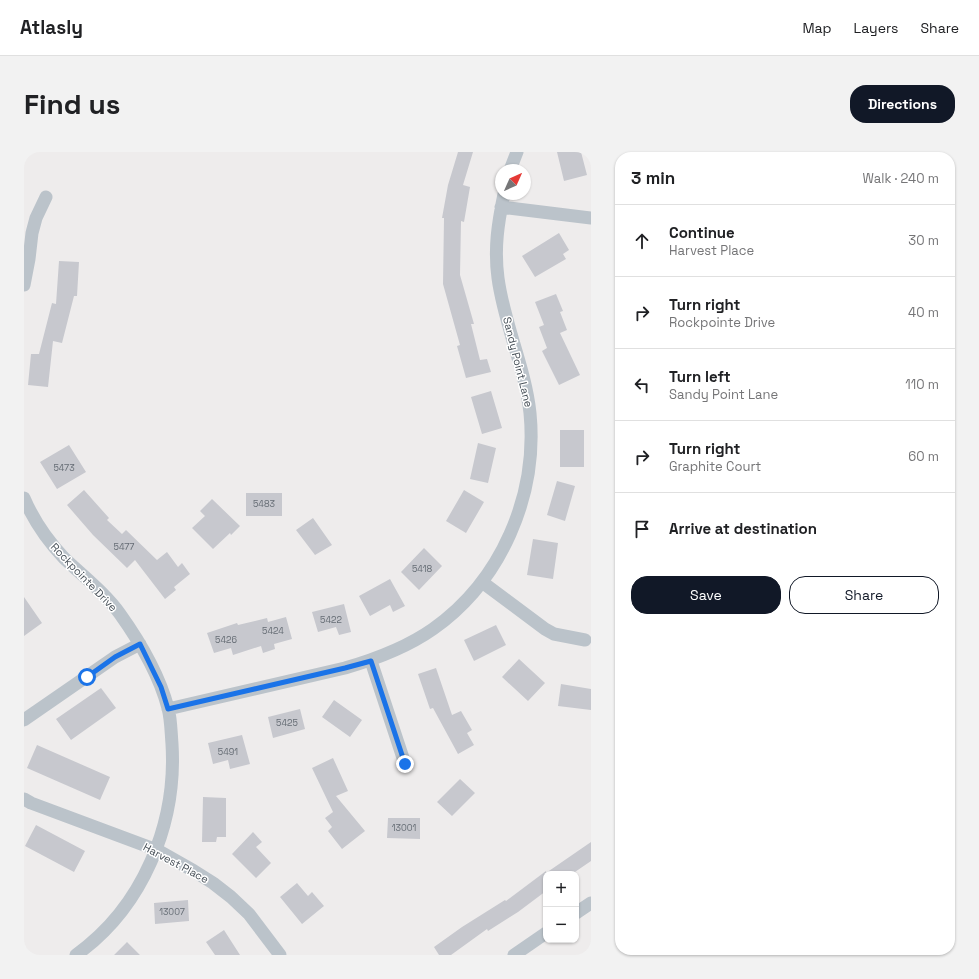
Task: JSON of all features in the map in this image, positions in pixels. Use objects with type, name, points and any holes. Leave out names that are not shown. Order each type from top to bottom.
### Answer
[{"type":"street","points":[[512,164],[517,152]]},
{"type":"street","points":[[24,285],[32,233],[36,218],[46,197]]},
{"type":"street","points":[[502,200],[591,218]]},
{"type":"street","name":"Sandy Point Lane","points":[[168,709],[345,668],[371,661],[397,650],[433,629],[459,607],[482,582],[503,550],[512,531],[524,494],[530,465],[531,436],[527,393],[498,279],[496,238],[502,200]]},
{"type":"street","name":"Rockpointe Drive","points":[[24,498],[38,524],[51,543],[63,557],[105,597],[118,612],[140,644],[161,687],[168,709],[171,730],[173,760],[172,780],[166,822],[157,850],[138,886],[119,914],[101,934],[76,955]]},
{"type":"street","points":[[482,582],[544,629],[554,634],[585,640]]},
{"type":"street","points":[[24,720],[115,657],[140,644]]},
{"type":"street","points":[[371,661],[405,764]]},
{"type":"street","name":"Harvest Place","points":[[24,799],[31,803],[157,850],[194,871],[231,897],[249,914],[280,955]]},
{"type":"street","points":[[579,911],[591,903]]},
{"type":"street","points":[[514,955],[543,935]]},
{"type":"building","points":[[458,152],[473,152],[463,185],[470,187],[464,222],[461,221],[460,275],[474,324],[471,324],[480,360],[487,359],[491,372],[466,378],[457,346],[460,345],[443,284],[444,218],[442,218],[448,185]]},
{"type":"building","points":[[557,152],[581,152],[587,175],[564,181]]},
{"type":"building","points":[[559,233],[569,250],[563,254],[566,259],[535,277],[522,256]]},
{"type":"building","points":[[59,261],[79,262],[77,296],[74,296],[62,343],[53,341],[48,387],[28,385],[31,354],[39,354],[52,303],[56,304]]},
{"type":"building","points":[[556,294],[563,311],[560,312],[567,330],[560,333],[580,375],[559,385],[542,351],[547,348],[539,327],[544,325],[535,302]]},
{"type":"building","points":[[491,391],[502,428],[482,434],[471,397]]},
{"type":"building","points":[[560,430],[584,430],[584,467],[560,467]]},
{"type":"building","points":[[478,443],[496,448],[488,483],[470,479]]},
{"type":"building","points":[[69,445],[86,472],[57,489],[40,462]]},
{"type":"building","points":[[557,481],[575,486],[565,521],[547,515]]},
{"type":"building","points":[[84,490],[109,518],[107,520],[122,534],[126,530],[157,560],[167,552],[178,567],[182,563],[190,574],[174,587],[176,590],[165,599],[135,560],[127,568],[93,535],[67,505]]},
{"type":"building","points":[[464,490],[484,502],[466,533],[446,521]]},
{"type":"building","points":[[246,493],[282,493],[282,516],[246,516]]},
{"type":"building","points":[[212,499],[240,526],[213,549],[192,528],[205,516],[200,511]]},
{"type":"building","points":[[313,518],[332,545],[315,555],[296,530]]},
{"type":"building","points":[[533,539],[558,543],[553,579],[527,575]]},
{"type":"building","points":[[424,548],[442,566],[419,590],[401,572]]},
{"type":"building","points":[[390,579],[405,606],[393,612],[390,605],[370,616],[359,596]]},
{"type":"building","points":[[24,597],[42,623],[24,636]]},
{"type":"building","points":[[344,604],[351,632],[339,635],[336,627],[318,632],[312,612]]},
{"type":"building","points":[[286,617],[292,639],[274,644],[275,649],[263,653],[261,646],[233,655],[231,648],[214,653],[207,633],[237,623],[238,625],[267,618],[268,622]]},
{"type":"building","points":[[496,625],[506,645],[474,661],[464,640]]},
{"type":"building","points":[[519,659],[545,683],[528,701],[502,677]]},
{"type":"building","points":[[436,668],[452,715],[461,711],[472,730],[467,733],[474,745],[458,754],[433,708],[430,709],[418,674]]},
{"type":"building","points":[[561,684],[591,689],[591,710],[558,706]]},
{"type":"building","points":[[101,688],[116,708],[71,740],[56,719]]},
{"type":"building","points":[[334,700],[362,720],[350,737],[322,717]]},
{"type":"building","points":[[300,709],[305,729],[273,738],[268,717]]},
{"type":"building","points":[[242,735],[250,764],[230,769],[228,760],[213,764],[208,743]]},
{"type":"building","points":[[37,745],[110,777],[100,800],[27,768]]},
{"type":"building","points":[[333,758],[348,791],[336,796],[365,831],[342,849],[328,831],[332,827],[325,818],[333,812],[312,768]]},
{"type":"building","points":[[460,779],[475,793],[452,816],[437,802]]},
{"type":"building","points":[[203,797],[226,798],[226,837],[217,837],[216,842],[202,842]]},
{"type":"building","points":[[388,818],[420,818],[420,839],[387,838]]},
{"type":"building","points":[[36,825],[85,851],[74,872],[25,846]]},
{"type":"building","points":[[253,832],[262,842],[256,847],[271,863],[256,878],[232,854]]},
{"type":"building","points":[[591,842],[591,861],[576,871],[549,871]]},
{"type":"building","points":[[543,873],[543,893],[518,912],[488,931],[487,929],[451,955],[439,955],[434,947],[462,927],[505,900],[506,901]]},
{"type":"building","points":[[297,883],[308,896],[312,892],[324,906],[302,924],[280,897]]},
{"type":"building","points":[[188,900],[189,921],[155,924],[154,903]]},
{"type":"building","points":[[224,930],[240,955],[215,955],[206,942]]},
{"type":"building","points":[[127,942],[140,955],[114,955]]},
{"type":"route","points":[[87,677],[115,657],[140,644],[161,687],[168,709],[371,661],[405,764]]}]
